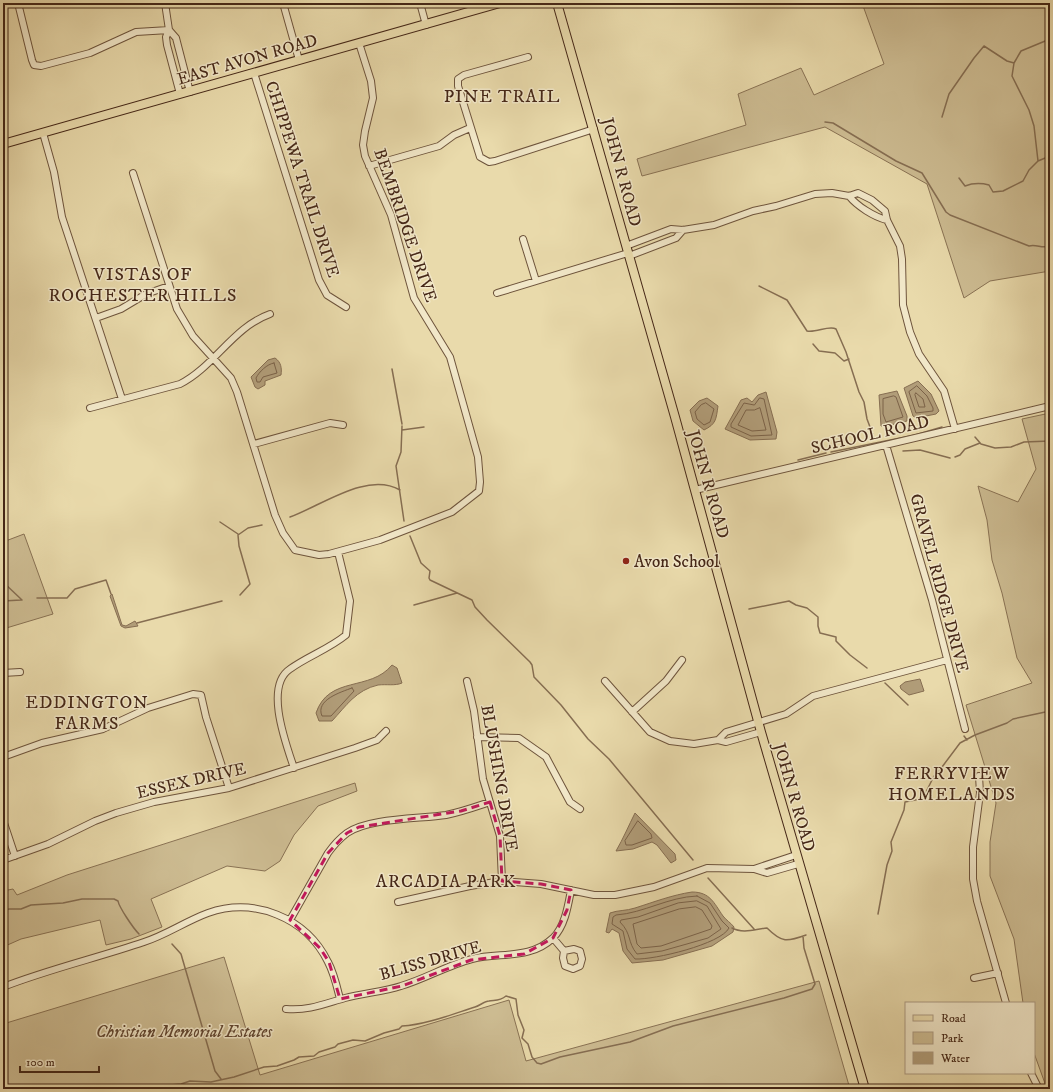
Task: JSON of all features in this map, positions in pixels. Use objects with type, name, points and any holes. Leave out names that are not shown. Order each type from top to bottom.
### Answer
[{"type":"main road","name":"EAST AVON ROAD","points":[[3,144],[500,3]]},
{"type":"main road","name":"JOHN R ROAD","points":[[557,3],[594,129],[798,864],[865,1089]]},
{"type":"street","points":[[18,3],[34,65],[41,66],[90,53],[136,32],[169,30]]},
{"type":"street","points":[[165,3],[169,30],[166,37],[166,45],[180,94]]},
{"type":"street","points":[[283,3],[299,60]]},
{"type":"street","points":[[420,3],[426,24]]},
{"type":"street","points":[[169,30],[176,38],[190,92]]},
{"type":"street","name":"BEMBRIDGE DRIVE","points":[[132,173],[169,286],[182,320],[193,336],[231,378],[238,392],[275,515],[288,542],[295,550],[320,555],[338,552],[380,540],[452,512],[479,492],[480,482],[478,456],[450,357],[414,298],[391,215],[369,166],[363,144],[373,98],[371,81],[359,43]]},
{"type":"street","points":[[528,57],[464,75],[458,79],[458,86],[480,157],[489,162],[508,158],[594,129]]},
{"type":"street","name":"CHIPPEWA TRAIL DRIVE","points":[[254,73],[319,280],[327,294],[346,307]]},
{"type":"street","points":[[369,166],[439,146],[454,135],[470,128]]},
{"type":"street","points":[[43,133],[54,172],[62,217],[122,399]]},
{"type":"street","points":[[628,252],[671,229],[683,230],[725,222],[753,211],[776,206],[815,194],[832,193],[849,196],[858,193],[872,200],[885,211],[887,220],[900,246],[902,259],[903,306],[910,332],[919,354],[944,391],[955,429]]},
{"type":"street","points":[[849,196],[854,202],[879,218],[887,220]]},
{"type":"street","points":[[497,293],[676,238],[683,230]]},
{"type":"street","points":[[523,238],[536,281]]},
{"type":"street","points":[[96,318],[121,309],[146,294],[169,286]]},
{"type":"street","points":[[90,408],[180,384],[192,378],[246,326],[258,318],[270,314]]},
{"type":"street","name":"SCHOOL ROAD","points":[[695,490],[1050,406]]},
{"type":"street","points":[[254,444],[330,423],[343,425]]},
{"type":"street","name":"GRAVEL RIDGE DRIVE","points":[[886,445],[930,594],[965,729]]},
{"type":"street","points":[[294,768],[278,714],[280,684],[284,674],[290,668],[339,642],[346,635],[350,601],[338,552]]},
{"type":"street","points":[[632,712],[666,681],[682,660]]},
{"type":"street","points":[[718,740],[726,732],[786,714],[814,696],[947,660]]},
{"type":"street","points":[[3,673],[20,672]]},
{"type":"street","name":"BLUSHING DRIVE","points":[[467,681],[483,779],[500,836],[502,881]]},
{"type":"street","points":[[605,681],[653,734],[670,741],[694,744],[718,740],[726,742],[761,732]]},
{"type":"street","points":[[3,757],[42,743],[103,729],[137,713],[193,694],[201,695],[206,717],[229,788]]},
{"type":"street","name":"ESSEX DRIVE","points":[[3,860],[48,844],[95,821],[136,806],[229,788],[377,740],[386,731]]},
{"type":"street","points":[[477,737],[519,738],[536,749],[546,756],[570,802],[580,809]]},
{"type":"street","points":[[980,776],[979,800],[973,847],[973,879],[977,901],[1006,1002]]},
{"type":"street","points":[[290,920],[328,853],[335,843],[347,833],[359,827],[372,824],[447,814],[490,802]]},
{"type":"street","points":[[3,820],[15,856]]},
{"type":"street","points":[[754,869],[761,865],[796,855]]},
{"type":"street","points":[[398,902],[470,886],[502,881],[541,884],[594,895],[614,895],[632,893],[671,882],[696,870],[706,868],[754,869],[767,873],[798,864]]},
{"type":"street","name":"BLISS DRIVE","points":[[286,1009],[302,1010],[364,992],[402,986],[471,960],[524,954],[537,949],[553,938],[560,926],[567,910],[571,890]]},
{"type":"street","points":[[3,987],[61,966],[149,941],[218,910],[243,908],[269,911],[290,920],[304,931],[320,948],[329,962],[340,999]]},
{"type":"street","points":[[553,938],[564,951]]},
{"type":"street","points":[[974,978],[998,973]]},
{"type":"street","points":[[1031,1074],[1038,1089]]},
{"type":"highlighted area","points":[[490,802],[500,836],[502,881],[541,884],[571,890],[567,910],[553,938],[524,954],[471,960],[402,986],[340,999],[329,962],[320,948],[290,920],[328,853],[347,833],[359,827],[461,811]]},
{"type":"green space","points":[[862,3],[1050,3],[1050,271],[990,281],[964,298],[927,184],[825,127],[642,176],[637,159],[746,125],[738,94],[801,68],[814,95],[884,64]]},
{"type":"green space","points":[[1050,413],[1050,1089],[1047,1089],[1035,1056],[1035,1002],[1023,1002],[1014,939],[990,876],[990,842],[996,803],[966,705],[1032,683],[1017,658],[1002,593],[992,560],[987,520],[978,486],[1018,502],[1036,469],[1022,419]]},
{"type":"green space","points":[[24,534],[53,614],[3,629],[3,542]]},
{"type":"green space","points":[[355,783],[357,791],[318,806],[294,835],[280,861],[265,871],[227,866],[151,899],[162,927],[131,939],[106,945],[100,920],[21,939],[3,947],[3,891],[13,889],[17,895],[67,875]]},
{"type":"green space","name":"Christian Memorial Estates","points":[[224,957],[260,1075],[509,1000],[526,1061],[819,981],[850,1089],[3,1089],[3,1024]]},
{"type":"water","points":[[275,358],[281,365],[281,375],[265,381],[265,385],[258,389],[255,387],[251,377],[268,360]]},
{"type":"water","points":[[918,381],[931,394],[939,411],[936,414],[916,418],[913,416],[904,388]]},
{"type":"water","points":[[897,391],[907,416],[907,421],[881,426],[879,395]]},
{"type":"water","points":[[766,392],[777,432],[776,439],[750,440],[725,429],[741,400],[747,398],[752,402],[758,395]]},
{"type":"water","points":[[707,398],[718,406],[715,421],[711,426],[704,430],[693,421],[690,410],[699,401]]},
{"type":"water","points":[[112,594],[122,625],[126,626],[135,621],[138,626],[125,628],[121,626],[110,596]]},
{"type":"water","points":[[392,665],[397,668],[402,683],[370,687],[352,699],[332,721],[319,721],[316,713],[322,701],[330,693],[340,688],[373,679]]},
{"type":"water","points":[[920,679],[924,691],[909,695],[901,689],[900,686],[905,682]]},
{"type":"water","points":[[635,813],[675,854],[676,860],[671,863],[657,845],[652,842],[633,849],[616,851]]},
{"type":"water","points":[[692,892],[698,892],[711,899],[724,917],[734,927],[733,932],[712,946],[663,960],[632,963],[623,951],[619,933],[612,929],[609,933],[606,932],[610,913],[632,909]]},
{"type":"waterway","points":[[1038,161],[1034,126],[1029,110],[1012,76],[1014,63],[1021,51],[1050,39]]},
{"type":"waterway","points":[[942,117],[949,94],[984,46],[1007,61],[1014,63]]},
{"type":"waterway","points":[[825,122],[833,123],[896,161],[922,173],[946,212],[950,215],[1029,246],[1050,246]]},
{"type":"waterway","points":[[959,178],[965,186],[983,184],[989,185],[993,192],[1003,191],[1023,181],[1029,170],[1038,161],[1050,156]]},
{"type":"waterway","points":[[759,286],[787,300],[807,331],[830,328],[836,329],[864,402],[867,419],[873,435]]},
{"type":"waterway","points":[[813,344],[819,351],[835,353],[844,361],[849,359]]},
{"type":"waterway","points":[[392,369],[402,424]]},
{"type":"waterway","points":[[402,426],[401,452],[396,466],[404,521]]},
{"type":"waterway","points":[[402,430],[424,427]]},
{"type":"waterway","points":[[831,452],[915,435],[942,427]]},
{"type":"waterway","points":[[975,437],[981,444],[995,448],[1011,447],[1024,442],[1050,441]]},
{"type":"waterway","points":[[955,457],[960,455],[965,449],[980,443]]},
{"type":"waterway","points":[[903,451],[920,450],[950,458]]},
{"type":"waterway","points":[[798,460],[826,453]]},
{"type":"waterway","points":[[290,517],[344,492],[359,487],[387,485],[400,490]]},
{"type":"waterway","points":[[220,522],[238,534]]},
{"type":"waterway","points":[[240,595],[250,584],[239,546],[238,535],[248,528],[262,525]]},
{"type":"waterway","points":[[410,536],[421,563],[430,571],[430,580],[472,600],[475,607],[487,620],[530,662],[534,677],[561,705],[588,739],[609,759],[693,860]]},
{"type":"waterway","points":[[37,598],[67,598],[75,589],[106,580],[111,594]]},
{"type":"waterway","points":[[3,582],[22,600]]},
{"type":"waterway","points":[[414,605],[457,593]]},
{"type":"waterway","points":[[3,601],[21,600]]},
{"type":"waterway","points":[[137,623],[222,601]]},
{"type":"waterway","points":[[749,609],[789,601],[807,608],[818,617],[820,633],[836,637],[836,641],[850,655],[867,668]]},
{"type":"waterway","points":[[885,683],[908,705]]},
{"type":"waterway","points":[[878,914],[887,865],[892,851],[891,842],[904,810],[905,802],[920,799],[924,796],[934,776],[960,743],[1013,719],[1050,711]]},
{"type":"waterway","points":[[964,736],[967,740]]},
{"type":"waterway","points":[[708,878],[754,929]]},
{"type":"waterway","points":[[3,911],[9,909],[21,909],[31,905],[63,903],[82,899],[114,899],[118,901],[127,918],[139,934]]},
{"type":"waterway","points":[[732,928],[741,931],[767,928],[772,933],[785,940],[806,935]]},
{"type":"waterway","points":[[88,1089],[124,1085],[138,1088],[181,1084],[190,1081],[211,1082],[234,1077],[264,1067],[277,1066],[299,1057],[314,1056],[319,1052],[335,1047],[338,1044],[353,1040],[365,1041],[384,1033],[399,1029],[402,1026],[420,1024],[439,1019],[487,1001],[500,1000],[506,996],[516,999],[518,1015],[524,1030],[522,1038],[528,1044],[532,1057],[537,1063],[541,1064],[560,1057],[630,1042],[673,1026],[784,998],[812,989],[815,984],[804,948],[803,936]]},
{"type":"waterway","points":[[172,944],[181,954],[215,1071],[221,1079]]},
{"type":"place","name":"Avon School","points":[[626,561]]},
{"type":"district","name":"PINE TRAIL","points":[[502,96]]},
{"type":"district","name":"VISTAS OF ROCHESTER HILLS","points":[[143,284]]},
{"type":"district","name":"EDDINGTON FARMS","points":[[87,712]]},
{"type":"district","name":"FERRYVIEW HOMELANDS","points":[[952,783]]},
{"type":"district","name":"ARCADIA PARK","points":[[446,881]]}]
